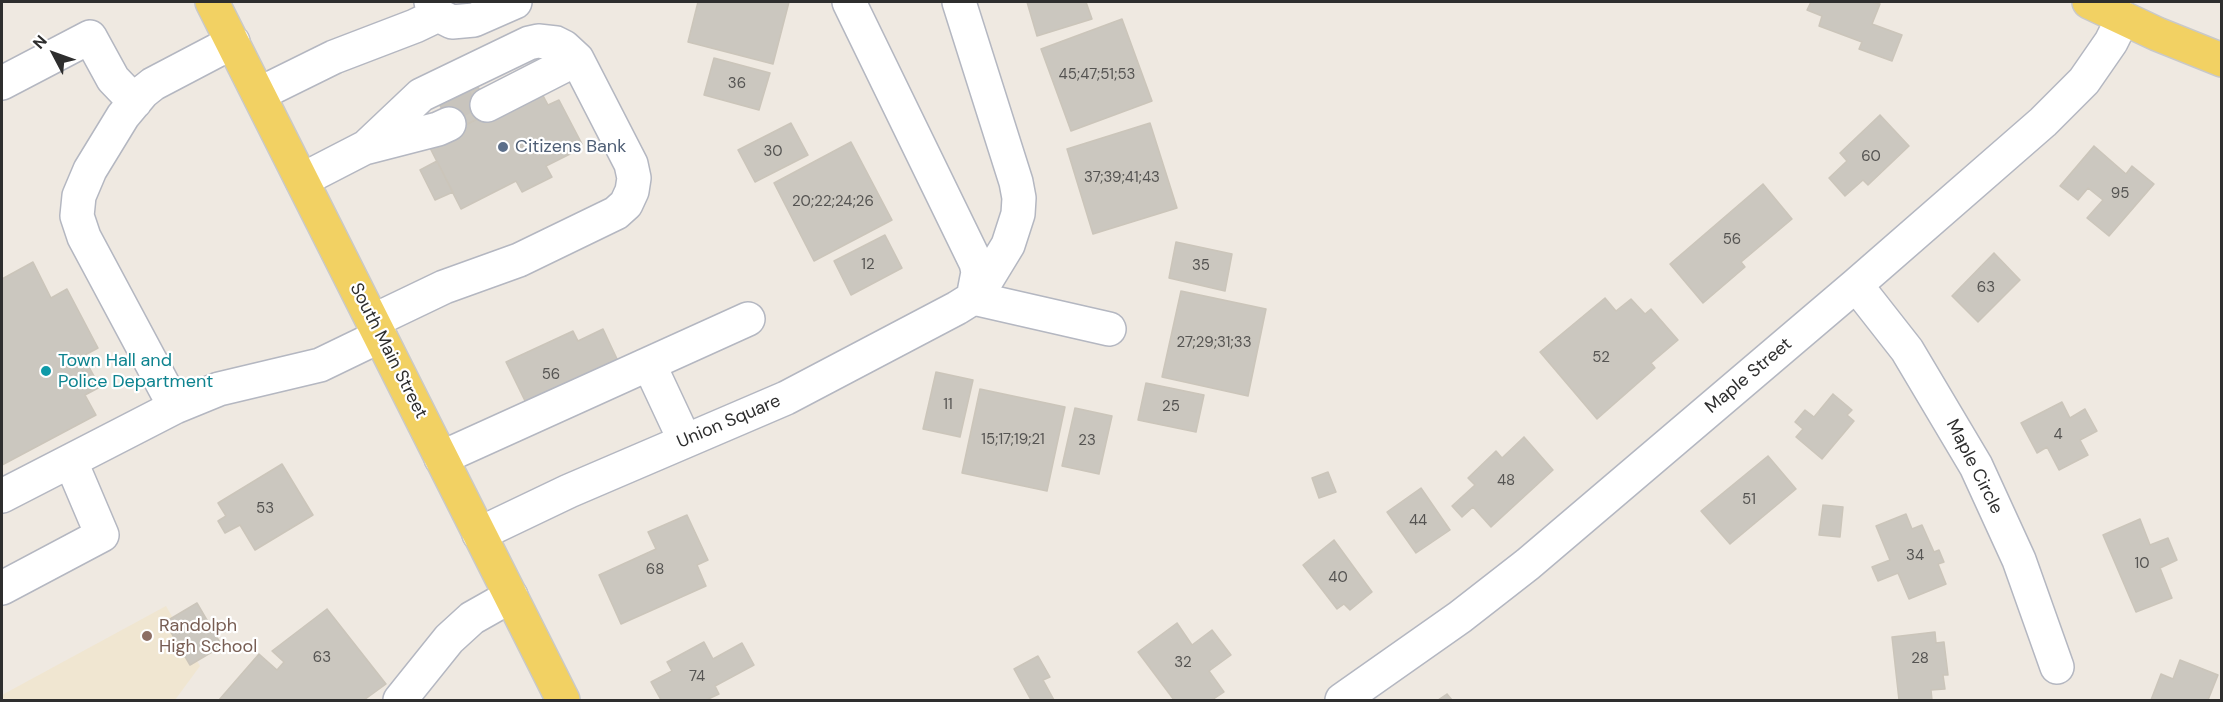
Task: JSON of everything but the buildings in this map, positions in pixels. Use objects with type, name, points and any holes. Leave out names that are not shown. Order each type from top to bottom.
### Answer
[{"type":"main road","name":"South Main Street","points":[[212,2],[563,700]]},
{"type":"main road","points":[[2089,2],[2222,60]]},
{"type":"street","points":[[259,94],[352,50],[415,26],[435,8],[452,22],[474,20],[516,2]]},
{"type":"street","points":[[849,2],[976,263],[978,272],[973,298],[1109,329]]},
{"type":"street","name":"Union Square","points":[[479,534],[552,499],[786,398],[957,309],[973,298],[993,274],[1008,245],[1018,214],[1019,198],[1016,182],[959,2]]},
{"type":"street","name":"Maple Street","points":[[1342,700],[1460,617],[1528,564],[1856,285],[2065,101],[2098,61],[2123,18]]},
{"type":"street","points":[[2,83],[90,37],[113,79],[135,102]]},
{"type":"street","points":[[2,496],[71,462],[174,406],[219,389],[320,365],[444,286],[519,260],[616,213],[626,204],[632,191],[634,178],[631,164],[571,53],[546,41],[529,43],[421,95],[366,147]]},
{"type":"street","points":[[174,406],[84,237],[77,216],[79,195],[90,170],[123,116],[153,84],[232,42]]},
{"type":"street","points":[[483,97],[571,53]]},
{"type":"street","points":[[302,180],[366,147],[445,116]]},
{"type":"street","name":"Maple Circle","points":[[1856,285],[1907,350],[1976,466],[2019,560],[2057,667]]},
{"type":"street","points":[[441,458],[748,319]]},
{"type":"street","points":[[649,364],[685,441]]},
{"type":"street","points":[[2,588],[102,535],[71,462]]},
{"type":"street","points":[[400,700],[449,639],[472,618],[511,596]]},
{"type":"shaded area","name":"Randolph High School","points":[[166,606],[200,666],[175,700],[2,700],[2,695]]},
{"type":"tunnel","points":[[442,109],[480,90]]},
{"type":"place","name":"Citizens Bank","points":[[503,147]]},
{"type":"place","name":"Town Hall and Police Department","points":[[46,371]]},
{"type":"place","name":"Randolph High School","points":[[147,636]]}]
